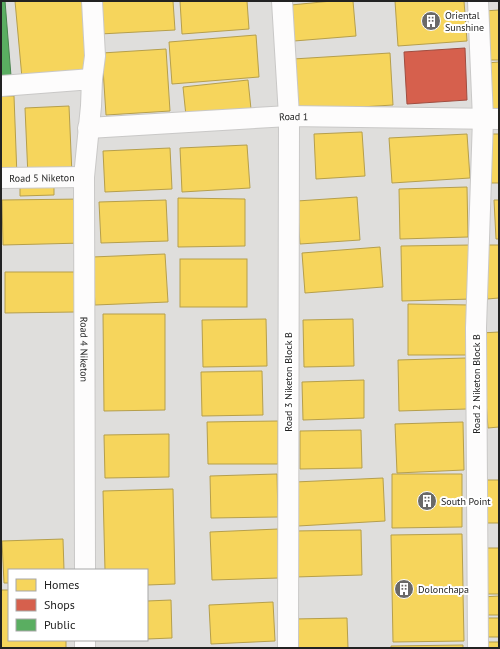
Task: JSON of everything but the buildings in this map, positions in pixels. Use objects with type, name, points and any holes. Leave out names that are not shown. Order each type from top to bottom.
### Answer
[{"type":"street","name":"Road 4 Niketon","points":[[85,569],[84,177],[95,56],[92,1]]},
{"type":"street","name":"Road 3 Niketon Block B","points":[[282,1],[289,116],[288,648]]},
{"type":"street","name":"Road 2 Niketon Block B","points":[[478,1],[491,119],[476,328],[478,648]]},
{"type":"street","points":[[1,86],[92,79]]},
{"type":"street","name":"Road 1","points":[[88,128],[289,116],[491,119]]},
{"type":"street","name":"Road 5 Niketon","points":[[1,178],[84,177]]},
{"type":"shaded area","points":[[1,1],[499,1],[499,648],[1,648]]},
{"type":"place","name":"Oriental Sunshine","points":[[431,21]]},
{"type":"place","name":"South Point","points":[[427,501]]},
{"type":"place","name":"Dolonchapa","points":[[404,589]]}]
